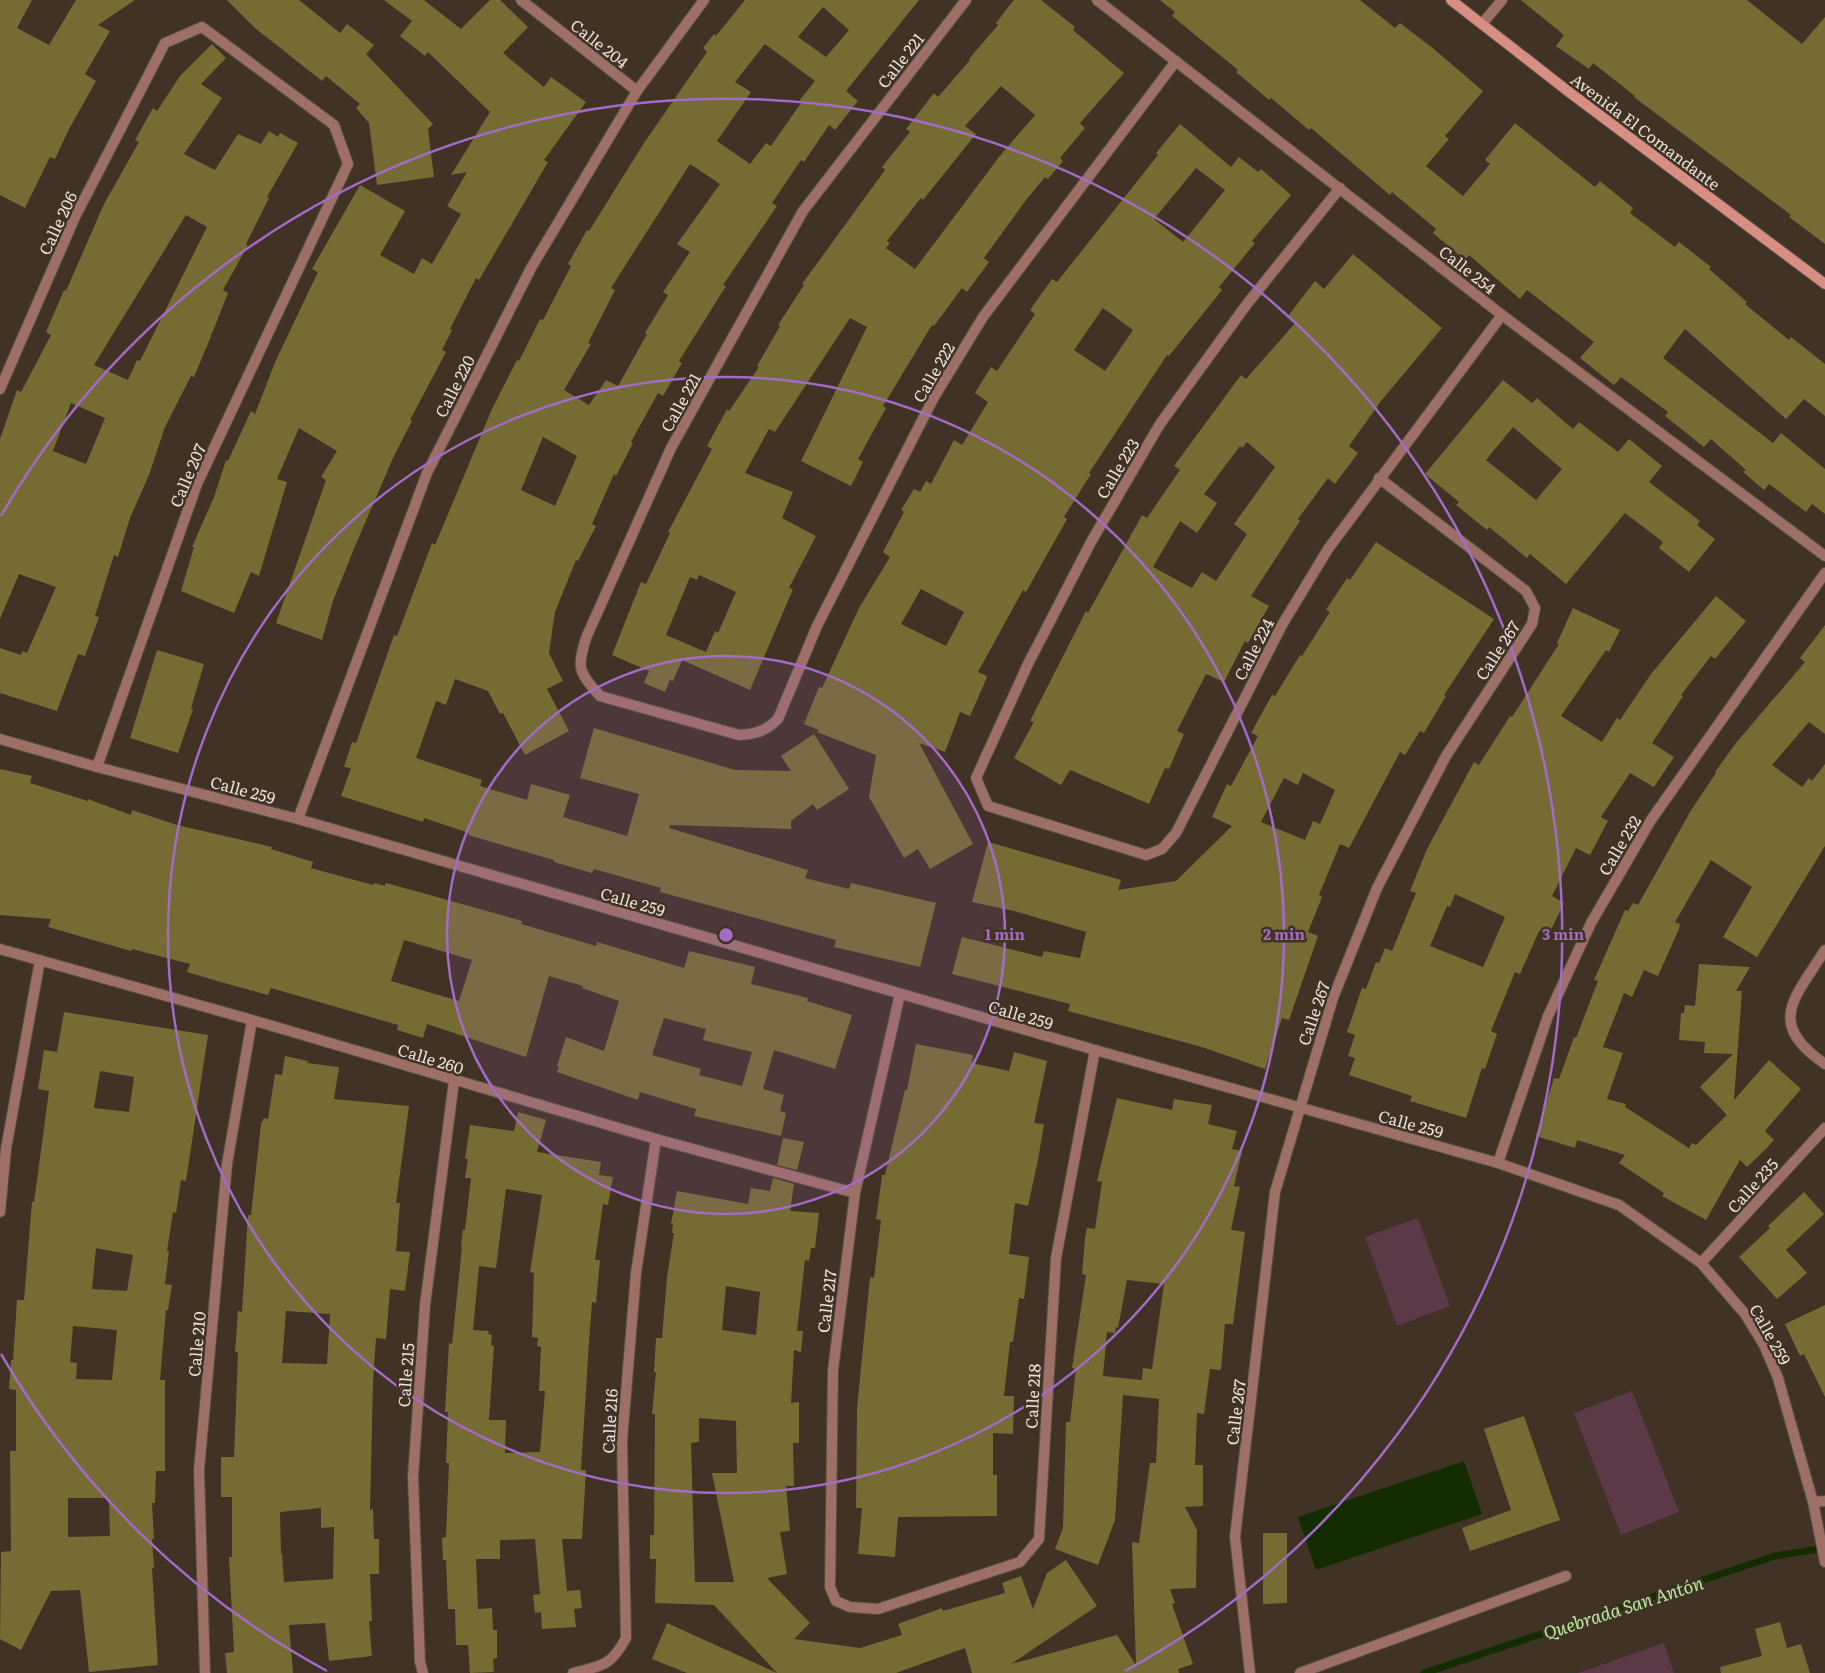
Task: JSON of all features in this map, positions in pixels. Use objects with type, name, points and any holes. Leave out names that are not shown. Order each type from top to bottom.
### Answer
[{"type":"street","name":"Calle 204","points":[[522,0],[637,91]]},
{"type":"street","name":"Calle 220","points":[[298,819],[427,473],[531,268],[637,91],[704,0]]},
{"type":"street","name":"Calle 221","points":[[768,729],[754,734],[740,735],[600,696],[585,680],[579,662],[586,638],[672,448],[803,210],[966,0]]},
{"type":"street","name":"Calle 254","points":[[1098,0],[1502,315],[1825,556]]},
{"type":"street","name":"Avenida El Comandante","points":[[1451,0],[1825,284]]},
{"type":"street","points":[[1482,24],[1502,0]]},
{"type":"street","name":"Calle 206","points":[[0,389],[75,217],[165,43],[202,27],[334,125],[348,164],[329,204]]},
{"type":"street","name":"Calle 222","points":[[768,729],[778,719],[817,626],[933,399],[978,325],[1176,61]]},
{"type":"street","name":"Calle 223","points":[[982,795],[976,778],[1028,664],[1096,533],[1160,424],[1247,304],[1340,188]]},
{"type":"street","name":"Calle 207","points":[[97,767],[197,484],[329,204]]},
{"type":"street","name":"Calle 224","points":[[982,795],[988,806],[1146,855],[1162,849],[1176,833],[1282,624],[1328,549],[1502,315]]},
{"type":"street","name":"Calle 267","points":[[1250,1673],[1235,1537],[1275,1192],[1298,1108],[1333,998],[1377,888],[1446,756],[1532,624],[1535,608],[1526,591],[1380,478]]},
{"type":"street","name":"Calle 232","points":[[1498,1163],[1548,1016],[1591,923],[1651,820],[1825,573]]},
{"type":"street","name":"Calle 259","points":[[0,739],[97,767],[298,819],[1095,1050],[1498,1163],[1619,1205],[1701,1263],[1745,1314],[1764,1345],[1778,1378],[1813,1502],[1825,1562]]},
{"type":"street","name":"Calle 260","points":[[0,949],[252,1020],[656,1139],[855,1194]]},
{"type":"street","points":[[1825,950],[1791,1004],[1791,1029],[1807,1052],[1825,1064]]},
{"type":"street","points":[[0,1212],[6,1149],[40,960]]},
{"type":"street","name":"Calle 217","points":[[850,1607],[836,1601],[830,1587],[833,1370],[855,1194],[900,994]]},
{"type":"street","name":"Calle 210","points":[[205,1673],[199,1470],[227,1164],[252,1020]]},
{"type":"street","name":"Calle 218","points":[[850,1607],[878,1609],[1020,1562],[1039,1539],[1056,1258],[1095,1050]]},
{"type":"street","name":"Calle 215","points":[[423,1673],[420,1662],[414,1477],[425,1305],[454,1081]]},
{"type":"street","name":"Calle 235","points":[[1701,1263],[1825,1128]]},
{"type":"street","name":"Calle 216","points":[[573,1673],[598,1667],[616,1657],[626,1638],[622,1441],[636,1273],[656,1139]]},
{"type":"street","points":[[1813,1502],[1825,1501]]},
{"type":"street","points":[[1300,1673],[1566,1576]]},
{"type":"shaded area","points":[[1418,1218],[1450,1306],[1397,1326],[1365,1237]]},
{"type":"shaded area","points":[[1632,1391],[1679,1512],[1621,1535],[1574,1413]]},
{"type":"shaded area","points":[[1464,1461],[1482,1514],[1316,1570],[1298,1517]]},
{"type":"shaded area","points":[[1664,1643],[1674,1673],[1578,1673]]},
{"type":"building","points":[[0,0],[32,0],[17,28],[49,45],[76,0],[135,0],[98,25],[110,31],[85,74],[96,81],[68,131],[55,159],[50,157],[25,208],[0,195]]},
{"type":"building","points":[[227,0],[299,0],[340,33],[347,24],[374,45],[366,54],[433,124],[428,129],[434,177],[377,185],[369,123],[356,108],[360,104],[326,76],[322,81],[255,28]]},
{"type":"building","points":[[384,0],[424,0],[461,29],[490,0],[500,0],[528,27],[503,53],[544,87],[551,77],[586,102],[544,160],[548,162],[479,280],[476,278],[450,329],[452,330],[442,350],[446,352],[410,420],[412,421],[393,458],[353,551],[333,601],[322,640],[276,623],[326,480],[321,477],[337,451],[299,428],[277,479],[287,482],[259,576],[251,572],[234,613],[181,591],[194,547],[192,547],[214,497],[226,460],[228,461],[251,411],[255,414],[276,360],[318,272],[312,269],[360,185],[405,211],[380,255],[414,274],[422,258],[432,264],[461,214],[447,206],[467,172],[451,175],[490,112],[428,52],[425,56],[400,36],[412,21]]},
{"type":"building","points":[[745,0],[919,0],[846,91],[858,101],[835,130],[829,125],[804,162],[801,160],[772,203],[777,206],[723,285],[726,286],[679,361],[682,363],[663,396],[658,393],[631,442],[633,443],[616,476],[614,474],[592,524],[596,526],[578,561],[576,560],[555,612],[549,653],[563,681],[547,689],[569,731],[525,755],[503,713],[500,714],[488,691],[455,679],[446,705],[436,701],[416,758],[482,780],[480,786],[527,800],[531,784],[570,795],[563,817],[627,836],[639,794],[580,778],[594,728],[735,770],[791,771],[781,756],[814,734],[849,789],[817,810],[813,804],[791,821],[791,829],[670,825],[669,828],[808,870],[805,878],[849,889],[851,883],[936,903],[920,967],[834,947],[836,940],[660,892],[661,888],[594,869],[592,873],[554,862],[554,860],[468,835],[469,833],[424,818],[423,822],[341,796],[351,768],[344,767],[352,742],[356,743],[394,635],[397,636],[432,543],[435,545],[492,409],[540,319],[543,320],[571,266],[568,264],[587,230],[589,231],[644,143],[707,52],[703,48],[714,34],[716,36]],"holes":[[[823,7],[849,30],[826,57],[798,37]],[[765,44],[815,81],[799,101],[801,103],[771,146],[766,143],[750,164],[717,141],[751,92],[735,82]],[[690,164],[720,184],[677,244],[690,252],[663,292],[668,295],[645,333],[647,334],[618,386],[606,380],[589,405],[564,390],[591,344],[588,343],[615,290],[611,288]],[[543,437],[577,456],[555,506],[521,490]]]},
{"type":"building","points":[[1014,0],[1041,0],[1075,27],[1073,30],[1124,73],[1080,123],[1085,128],[1060,158],[1063,161],[1048,179],[1045,177],[1026,200],[984,258],[989,262],[967,292],[962,288],[934,326],[932,325],[883,406],[886,408],[858,459],[863,462],[851,486],[801,461],[867,327],[850,318],[775,432],[769,429],[745,473],[793,492],[782,518],[816,536],[789,588],[793,589],[750,690],[682,660],[673,681],[670,680],[665,692],[644,683],[649,671],[612,655],[641,582],[646,584],[670,533],[668,532],[712,449],[707,446],[727,409],[729,411],[759,367],[757,366],[780,326],[778,325],[804,285],[802,284],[885,170],[882,167],[910,132],[906,129],[934,93],[938,97],[970,60],[998,25],[996,23]],"holes":[[[1001,86],[1035,115],[999,157],[915,269],[886,248],[890,243],[887,241],[976,134],[965,126]],[[699,575],[736,592],[718,633],[715,631],[706,652],[666,635],[690,577],[697,580]]]},
{"type":"building","points":[[1160,0],[1360,0],[1395,28],[1400,23],[1435,50],[1483,91],[1445,136],[1449,139],[1426,166],[1463,196],[1490,164],[1485,160],[1515,123],[1595,187],[1600,181],[1633,208],[1630,213],[1675,247],[1679,242],[1711,267],[1709,269],[1747,302],[1745,304],[1789,340],[1791,337],[1825,364],[1825,416],[1804,399],[1786,419],[1685,329],[1663,358],[1773,443],[1781,433],[1825,469],[1825,514],[1812,504],[1806,512],[1769,484],[1764,490],[1743,472],[1746,470],[1711,439],[1704,447],[1665,416],[1668,412],[1621,377],[1614,385],[1580,358],[1594,342],[1527,290],[1520,299],[1469,255],[1465,260],[1433,233],[1436,229],[1392,192],[1390,195],[1311,128],[1309,130],[1236,72],[1238,70],[1172,16],[1175,12]]},
{"type":"building","points":[[1521,0],[1747,0],[1802,44],[1825,17],[1825,244],[1789,217],[1791,215],[1634,97],[1593,63],[1589,69],[1556,46],[1564,35]]},
{"type":"building","points":[[212,44],[226,58],[201,84],[222,98],[184,154],[215,170],[238,134],[261,144],[269,131],[278,137],[280,133],[298,143],[267,197],[269,198],[246,244],[248,245],[223,290],[228,293],[209,341],[194,377],[191,376],[165,427],[149,475],[130,518],[118,557],[114,555],[95,616],[99,617],[85,656],[78,654],[57,711],[0,693],[0,648],[21,655],[22,651],[27,653],[56,587],[19,574],[0,619],[0,439],[17,390],[21,392],[51,335],[46,332],[64,290],[66,291],[104,204],[139,142],[135,140],[153,108],[157,111],[180,76]],"holes":[[[186,215],[207,227],[140,361],[137,360],[128,380],[94,365]],[[71,403],[105,418],[86,464],[53,451]]]},
{"type":"building","points":[[1180,124],[1231,167],[1239,157],[1258,172],[1261,169],[1291,195],[1252,241],[1255,243],[1219,287],[1222,290],[1169,356],[1167,355],[1089,473],[1091,474],[1064,517],[1067,519],[1026,592],[1023,590],[978,672],[987,676],[970,716],[960,712],[945,752],[919,743],[973,844],[930,869],[918,849],[904,858],[869,797],[876,755],[817,732],[819,730],[804,724],[819,687],[822,688],[859,608],[890,557],[883,552],[904,512],[901,510],[914,489],[920,492],[926,481],[931,484],[954,440],[962,445],[988,402],[975,393],[991,367],[997,371],[1035,314],[1030,310],[1052,279],[1057,282],[1158,155],[1156,153]],"holes":[[[1196,168],[1225,190],[1183,242],[1154,219]],[[1103,308],[1133,330],[1105,371],[1074,350]],[[921,589],[964,612],[946,646],[901,624]]]},
{"type":"building","points":[[1353,254],[1442,328],[1381,401],[1349,446],[1358,453],[1335,484],[1328,478],[1298,519],[1300,521],[1251,596],[1269,606],[1248,643],[1245,641],[1224,682],[1206,674],[1177,731],[1184,734],[1169,769],[1165,768],[1149,804],[1070,770],[1061,785],[1014,758],[1034,722],[1030,721],[1086,611],[1088,613],[1142,515],[1147,518],[1180,470],[1174,466],[1241,375],[1246,379],[1296,322],[1288,316],[1315,281],[1324,289]],"holes":[[[1247,442],[1275,467],[1234,524],[1247,534],[1216,581],[1202,572],[1192,588],[1153,567],[1180,521],[1197,533],[1217,503],[1204,494],[1240,446],[1242,448]]]},
{"type":"building","points":[[1503,380],[1532,403],[1537,398],[1573,429],[1579,422],[1618,452],[1629,439],[1662,466],[1649,482],[1700,521],[1697,525],[1715,539],[1689,572],[1659,548],[1663,542],[1625,513],[1566,584],[1530,554],[1527,558],[1489,527],[1487,530],[1456,505],[1459,502],[1425,474]],"holes":[[[1513,427],[1562,469],[1536,500],[1486,460]]]},
{"type":"building","points":[[1376,542],[1494,619],[1444,695],[1446,696],[1424,733],[1420,731],[1405,755],[1400,752],[1349,848],[1340,844],[1319,895],[1322,897],[1308,932],[1318,936],[1289,1020],[1282,1018],[1265,1069],[1202,1047],[1068,1011],[1070,1004],[952,974],[962,937],[1042,957],[1044,951],[1080,958],[1086,932],[1014,911],[972,902],[988,842],[1121,880],[1118,890],[1176,881],[1232,826],[1212,817],[1227,784],[1231,786],[1258,736],[1251,733],[1272,695],[1275,696],[1300,655],[1302,656],[1330,612],[1326,610],[1347,578],[1350,580]],"holes":[[[1303,773],[1335,790],[1320,824],[1313,821],[1305,840],[1261,822],[1284,778],[1298,785]]]},
{"type":"building","points":[[1716,596],[1746,621],[1715,659],[1711,656],[1681,695],[1683,696],[1652,743],[1674,757],[1654,787],[1630,773],[1601,817],[1608,821],[1590,855],[1576,848],[1552,896],[1564,903],[1548,936],[1539,931],[1520,974],[1515,972],[1491,1031],[1497,1034],[1485,1069],[1482,1068],[1466,1118],[1410,1101],[1412,1096],[1349,1075],[1355,1058],[1348,1056],[1355,1035],[1347,1032],[1362,988],[1366,989],[1376,962],[1379,963],[1385,948],[1392,951],[1416,893],[1410,891],[1427,849],[1474,762],[1479,765],[1559,644],[1557,643],[1573,608],[1620,630],[1609,652],[1606,650],[1561,716],[1602,742],[1617,718],[1620,720],[1651,674]],"holes":[[[1455,894],[1505,917],[1483,967],[1430,946],[1447,906],[1450,907]]]},
{"type":"building","points":[[1825,625],[1825,734],[1809,722],[1772,765],[1802,787],[1809,778],[1812,781],[1825,764],[1825,846],[1757,957],[1723,937],[1752,887],[1711,860],[1675,922],[1680,924],[1679,929],[1658,976],[1644,970],[1632,997],[1624,993],[1603,1047],[1623,1053],[1607,1099],[1626,1104],[1625,1107],[1689,1148],[1692,1143],[1696,1145],[1727,1115],[1700,1087],[1733,1054],[1704,1053],[1705,1042],[1679,1040],[1681,1013],[1684,1013],[1685,1005],[1695,1006],[1699,964],[1750,967],[1736,991],[1742,991],[1734,1100],[1769,1060],[1801,1089],[1765,1131],[1774,1140],[1747,1167],[1740,1160],[1706,1220],[1662,1196],[1664,1193],[1619,1163],[1625,1155],[1577,1140],[1575,1148],[1536,1136],[1554,1078],[1559,1079],[1574,1037],[1576,1038],[1598,981],[1594,980],[1625,910],[1628,911],[1633,903],[1638,905],[1690,812],[1715,772],[1736,743],[1805,662],[1800,658]]},
{"type":"building","points":[[157,650],[204,664],[191,708],[193,709],[178,753],[130,738]]},
{"type":"building","points":[[0,769],[32,776],[30,783],[88,801],[88,799],[131,815],[132,810],[177,825],[272,847],[271,849],[313,862],[311,868],[373,885],[374,883],[385,886],[386,883],[419,892],[522,921],[521,924],[596,946],[597,942],[684,968],[689,951],[755,967],[751,984],[808,998],[807,1001],[852,1015],[835,1069],[774,1050],[763,1089],[784,1095],[780,1111],[786,1113],[781,1136],[694,1116],[696,1109],[640,1092],[638,1100],[557,1072],[566,1037],[604,1051],[619,1001],[582,988],[583,986],[549,976],[526,1057],[427,1024],[423,1038],[397,1030],[398,1025],[271,988],[268,995],[224,983],[187,972],[190,964],[132,949],[131,951],[48,927],[51,919],[0,915]],"holes":[[[404,940],[472,960],[459,1001],[391,981]],[[664,1018],[706,1029],[703,1040],[752,1052],[742,1086],[699,1075],[701,1069],[652,1055]]]},
{"type":"building","points":[[64,1012],[208,1035],[186,1181],[181,1180],[176,1213],[173,1212],[167,1251],[169,1251],[165,1284],[172,1285],[168,1310],[166,1310],[160,1380],[165,1380],[165,1471],[156,1471],[155,1503],[152,1503],[154,1568],[152,1568],[158,1665],[89,1672],[80,1590],[51,1591],[21,1650],[0,1639],[1,1552],[11,1551],[10,1451],[16,1451],[16,1390],[9,1389],[11,1360],[13,1360],[17,1300],[24,1300],[32,1202],[34,1202],[49,1091],[38,1089],[44,1050],[57,1052]],"holes":[[[100,1071],[134,1077],[129,1112],[94,1108]],[[96,1248],[133,1255],[127,1291],[92,1289]],[[73,1326],[117,1330],[112,1380],[76,1379],[77,1363],[70,1362]],[[68,1498],[109,1498],[110,1536],[68,1537]]]},
{"type":"building","points":[[916,1044],[973,1055],[972,1063],[1009,1071],[1014,1052],[1047,1061],[1034,1123],[1044,1124],[1038,1160],[1028,1206],[1015,1203],[1009,1254],[1029,1257],[1024,1299],[1019,1298],[1013,1342],[1010,1342],[1004,1396],[1014,1396],[1013,1434],[993,1433],[993,1475],[997,1475],[997,1516],[898,1517],[895,1557],[858,1554],[862,1508],[856,1508],[857,1408],[870,1277],[874,1278],[881,1220],[876,1219],[882,1175],[885,1175],[905,1090],[907,1090]]},
{"type":"building","points":[[285,1056],[308,1061],[307,1063],[339,1067],[334,1099],[409,1106],[396,1203],[400,1203],[396,1251],[410,1252],[405,1291],[390,1289],[386,1339],[376,1338],[370,1510],[373,1509],[374,1539],[379,1539],[379,1574],[370,1574],[372,1621],[369,1621],[372,1656],[329,1661],[325,1623],[289,1625],[293,1673],[227,1673],[225,1653],[234,1652],[229,1557],[232,1557],[232,1497],[221,1497],[221,1457],[234,1457],[238,1352],[235,1352],[238,1311],[242,1312],[248,1215],[251,1215],[261,1124],[264,1118],[268,1119],[275,1074],[282,1075]],"holes":[[[286,1311],[330,1314],[327,1364],[282,1363]],[[321,1508],[321,1528],[334,1527],[333,1579],[284,1582],[280,1512]]]},
{"type":"building","points":[[1117,1098],[1172,1110],[1174,1099],[1212,1105],[1208,1124],[1237,1131],[1232,1149],[1242,1151],[1234,1186],[1240,1187],[1231,1230],[1245,1232],[1233,1324],[1225,1324],[1221,1370],[1210,1369],[1204,1414],[1197,1413],[1195,1465],[1203,1465],[1203,1506],[1185,1507],[1197,1530],[1196,1588],[1170,1589],[1175,1603],[1172,1604],[1193,1664],[1178,1669],[1179,1673],[972,1673],[965,1648],[896,1673],[777,1673],[714,1605],[655,1603],[656,1559],[650,1559],[650,1535],[654,1535],[655,1414],[652,1414],[656,1372],[654,1372],[656,1338],[662,1338],[667,1277],[674,1233],[672,1233],[673,1224],[671,1224],[677,1191],[748,1204],[751,1188],[770,1191],[773,1178],[794,1184],[790,1211],[819,1213],[815,1248],[811,1248],[809,1261],[805,1260],[797,1331],[803,1331],[801,1352],[794,1350],[791,1403],[799,1402],[799,1443],[793,1443],[794,1486],[786,1486],[790,1531],[780,1532],[787,1574],[767,1578],[810,1623],[794,1639],[860,1648],[902,1635],[898,1624],[942,1608],[943,1611],[1005,1593],[1002,1583],[1021,1576],[1033,1609],[1047,1573],[1066,1560],[1097,1606],[1011,1664],[1117,1635],[1136,1665],[1132,1542],[1139,1543],[1150,1463],[1156,1463],[1159,1399],[1123,1395],[1115,1520],[1098,1565],[1055,1549],[1063,1528],[1066,1422],[1070,1422],[1076,1369],[1072,1368],[1086,1275],[1082,1274],[1085,1238],[1087,1228],[1095,1229],[1102,1182],[1097,1181]],"holes":[[[1127,1280],[1164,1284],[1152,1369],[1143,1368],[1142,1380],[1103,1376],[1107,1332],[1115,1333],[1116,1327],[1118,1328]],[[726,1286],[760,1292],[756,1335],[722,1330]],[[699,1418],[736,1421],[737,1473],[712,1473],[734,1582],[695,1582],[691,1443],[699,1442]]]},
{"type":"building","points":[[518,1112],[546,1120],[537,1152],[601,1162],[599,1175],[613,1177],[608,1205],[603,1204],[595,1260],[600,1260],[596,1303],[592,1302],[589,1342],[581,1470],[586,1470],[582,1539],[562,1539],[567,1591],[580,1590],[582,1608],[574,1609],[576,1627],[542,1629],[541,1612],[535,1613],[533,1595],[540,1594],[535,1539],[500,1540],[500,1559],[476,1559],[478,1609],[492,1608],[493,1630],[497,1630],[497,1658],[493,1659],[494,1672],[470,1673],[468,1645],[456,1645],[455,1609],[448,1609],[446,1560],[443,1560],[442,1538],[446,1537],[449,1463],[446,1463],[448,1412],[445,1412],[449,1343],[452,1344],[463,1229],[465,1230],[471,1178],[465,1178],[468,1159],[465,1159],[470,1125],[514,1131]],"holes":[[[506,1189],[542,1195],[530,1272],[534,1273],[532,1337],[538,1338],[537,1346],[541,1347],[539,1391],[545,1391],[540,1452],[505,1453],[506,1420],[489,1420],[494,1346],[491,1345],[492,1335],[488,1334],[489,1331],[473,1330],[479,1266],[496,1268]]]},
{"type":"building","points":[[783,1138],[804,1142],[797,1170],[777,1165]]},
{"type":"building","points":[[1804,1192],[1824,1214],[1786,1250],[1807,1273],[1777,1299],[1739,1257]]},
{"type":"building","points":[[1825,1305],[1825,1397],[1804,1354],[1800,1356],[1785,1324]]},
{"type":"building","points":[[1524,1416],[1560,1520],[1470,1551],[1462,1528],[1511,1510],[1484,1429]]},
{"type":"building","points":[[1263,1533],[1287,1533],[1287,1603],[1263,1604]]},
{"type":"building","points":[[1780,1622],[1787,1648],[1801,1644],[1810,1673],[1721,1673],[1720,1667],[1762,1656],[1755,1629]]},
{"type":"building","points":[[667,1623],[777,1673],[687,1673],[652,1659]]},
{"type":"waterway","name":"Quebrada San Antón","points":[[1424,1673],[1775,1556],[1825,1548]]}]
